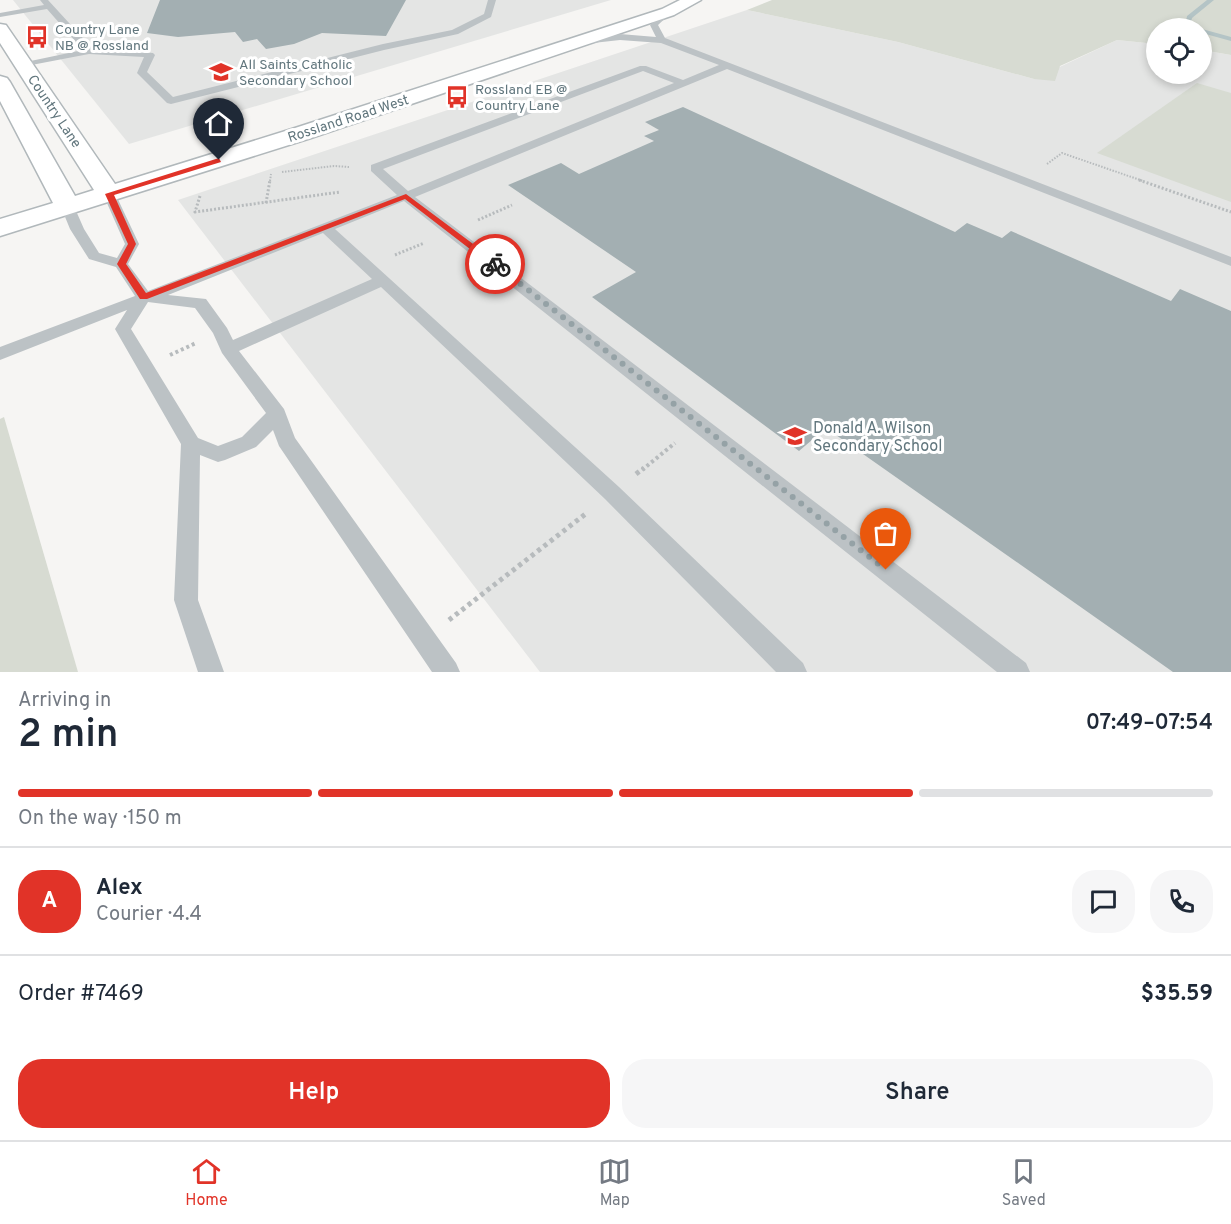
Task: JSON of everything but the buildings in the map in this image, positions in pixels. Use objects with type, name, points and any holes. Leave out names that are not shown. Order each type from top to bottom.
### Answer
[{"type":"main road","name":"Rossland Road West","points":[[0,228],[63,198],[109,180],[303,133],[580,41],[664,6],[693,0]]},
{"type":"main road","name":"Rossland Road West","points":[[394,82],[643,3],[664,6]]},
{"type":"main road","name":"Country Lane","points":[[0,29],[109,180]]},
{"type":"main road","name":"Country Lane","points":[[0,82],[63,198]]},
{"type":"main road","name":"Rossland Road West","points":[[0,205],[63,198]]},
{"type":"lane","points":[[24,65],[89,51],[150,55],[142,73],[171,101],[383,46],[455,32],[488,15],[492,0]]},
{"type":"lane","points":[[0,15],[46,3],[89,51]]},
{"type":"lane","points":[[662,40],[654,25],[664,6]]},
{"type":"lane","points":[[580,41],[620,37],[662,40],[1231,261]]},
{"type":"lane","points":[[0,354],[406,196],[728,65]]},
{"type":"lane","points":[[684,84],[643,68],[375,168],[406,196],[1017,672]]},
{"type":"lane","points":[[109,180],[132,244],[122,264]]},
{"type":"lane","points":[[63,198],[77,229],[94,255],[122,264],[144,297]]},
{"type":"lane","points":[[325,227],[612,493],[794,672]]},
{"type":"lane","points":[[228,349],[384,280]]},
{"type":"lane","points":[[144,297],[200,303],[221,332],[228,349],[277,414],[286,441],[447,672]]},
{"type":"lane","points":[[144,297],[123,328],[191,442],[186,600],[211,672]]},
{"type":"lane","points":[[191,442],[218,454],[249,442],[277,414]]},
{"type":"path","points":[[1024,180],[1062,153],[1231,212]]},
{"type":"path","points":[[266,203],[271,174],[334,166],[375,168]]},
{"type":"path","points":[[195,212],[202,189]]},
{"type":"path","points":[[423,640],[700,423]]},
{"type":"shaded area","name":"All Saints Catholic Secondary School","points":[[13,0],[611,0],[129,144]]},
{"type":"shaded area","points":[[772,0],[1231,0],[1231,55],[1212,52],[1212,18],[1146,18],[1146,43],[1117,40],[1060,66],[1055,81],[1034,79],[898,42],[747,10]]},
{"type":"shaded area","name":"Donald A. Wilson Secondary School","points":[[747,10],[898,42],[1034,79],[1117,40],[1146,43],[1146,84],[1212,84],[1212,52],[1231,55],[1231,672],[540,672],[178,200]]},
{"type":"shaded area","points":[[1196,84],[1231,93],[1231,202],[1097,153]]},
{"type":"shaded area","points":[[4,417],[78,672],[0,672],[0,419]]},
{"type":"waterway","points":[[1189,18],[1211,0]]},
{"type":"waterway","points":[[1212,34],[1231,39]]},
{"type":"way so far","points":[[495,264],[886,570]]},
{"type":"place","name":"Country Lane NB @ Rossland","points":[[37,37]]},
{"type":"place","name":"All Saints Catholic Secondary School","points":[[221,72]]},
{"type":"place","name":"Rossland EB @ Country Lane","points":[[457,97]]},
{"type":"place","name":"Donald A. Wilson Secondary School","points":[[795,436]]},
{"type":"route","points":[[219,160],[109,194],[117,216],[132,244],[122,264],[144,297],[406,196],[495,264]]}]
